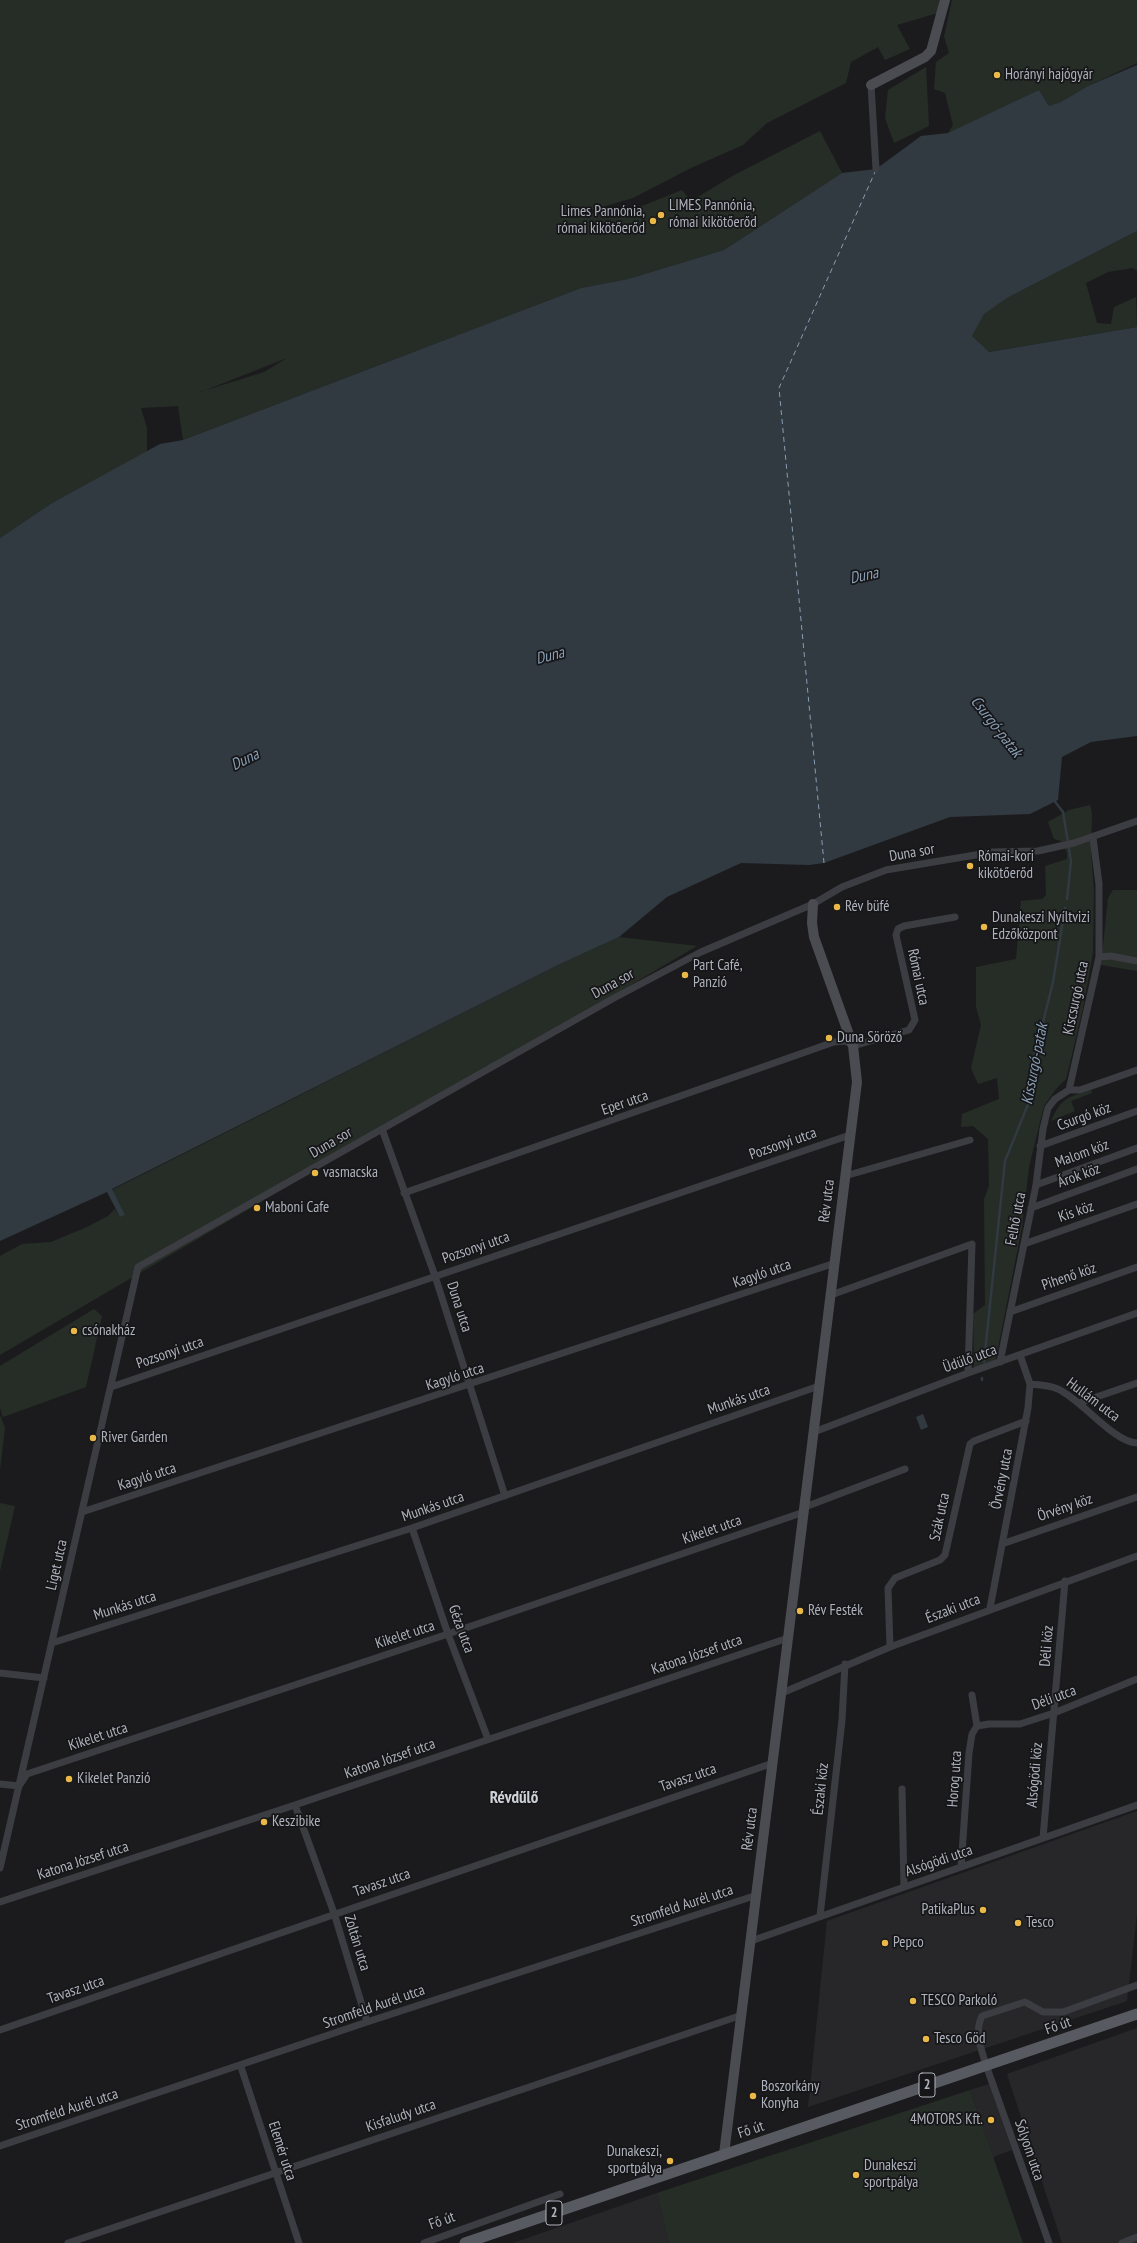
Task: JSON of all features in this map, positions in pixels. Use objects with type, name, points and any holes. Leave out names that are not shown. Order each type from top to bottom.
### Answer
[{"type":"main road","name":"Fő út","points":[[465,2243],[1137,2014]]},
{"type":"street","points":[[876,169],[871,85],[925,57],[931,51],[945,0]]},
{"type":"street","name":"Duna sor","points":[[138,1267],[614,998],[701,952],[813,904],[842,887],[886,870],[993,852],[1038,851],[1063,846],[1093,838],[1121,825],[1137,820]]},
{"type":"street","name":"Kiscsurgó utca","points":[[1069,1090],[1099,957],[1099,892],[1093,838]]},
{"type":"street","name":"Rév utca","points":[[724,2154],[857,1082],[853,1046],[814,937],[812,923],[813,904]]},
{"type":"street","name":"Római utca","points":[[853,1046],[909,1030],[913,1026],[915,1020],[896,935],[898,929],[904,926],[955,917]]},
{"type":"street","points":[[1099,957],[1111,956],[1137,961]]},
{"type":"street","name":"Eper utca","points":[[404,1193],[834,1042],[846,1041],[853,1046]]},
{"type":"street","points":[[1069,1090],[1080,1090],[1137,1070]]},
{"type":"street","name":"Felhő utca","points":[[1000,1362],[1036,1185],[1040,1146],[1048,1108],[1055,1099],[1069,1090]]},
{"type":"street","name":"Csurgó köz","points":[[1040,1146],[1137,1111]]},
{"type":"street","name":"Duna utca","points":[[382,1130],[435,1276],[471,1385],[505,1496]]},
{"type":"street","name":"Pozsonyi utca","points":[[111,1387],[850,1135]]},
{"type":"street","points":[[845,1176],[970,1140]]},
{"type":"street","name":"Malom köz","points":[[1036,1185],[1137,1148]]},
{"type":"street","name":"Árok köz","points":[[1031,1208],[1137,1169]]},
{"type":"street","name":"Kis köz","points":[[1024,1244],[1137,1204]]},
{"type":"street","points":[[831,1295],[972,1244],[968,1373]]},
{"type":"street","name":"Kagyló utca","points":[[82,1512],[471,1385],[835,1263]]},
{"type":"street","name":"Liget utca","points":[[0,1868],[138,1267]]},
{"type":"street","name":"Pihenő köz","points":[[1010,1312],[1137,1267]]},
{"type":"street","name":"Üdülő utca","points":[[814,1432],[968,1373],[1137,1313]]},
{"type":"street","name":"Örvény utca","points":[[990,1608],[1026,1421],[1030,1384],[1020,1355]]},
{"type":"street","points":[[1079,1403],[1137,1382]]},
{"type":"street","name":"Hullám utca","points":[[1030,1384],[1058,1389],[1079,1403],[1121,1438],[1129,1443],[1137,1443]]},
{"type":"street","name":"Munkás utca","points":[[52,1642],[412,1528],[819,1386]]},
{"type":"street","name":"Szák utca","points":[[890,1647],[888,1588],[895,1578],[940,1560],[945,1555],[970,1444],[974,1441],[1026,1421]]},
{"type":"street","points":[[804,1510],[905,1468]]},
{"type":"street","name":"Örvény köz","points":[[1002,1544],[1137,1497]]},
{"type":"street","name":"Kikelet utca","points":[[19,1786],[27,1774],[448,1634],[804,1510]]},
{"type":"street","name":"Géza utca","points":[[412,1528],[448,1634],[488,1739]]},
{"type":"street","name":"Északi utca","points":[[782,1693],[845,1664],[990,1608],[1137,1556]]},
{"type":"street","name":"Déli köz","points":[[1054,1713],[1065,1581]]},
{"type":"street","name":"Katona József utca","points":[[0,1902],[295,1805],[788,1638]]},
{"type":"street","name":"Északi köz","points":[[820,1916],[842,1720],[845,1664]]},
{"type":"street","points":[[0,1673],[44,1678]]},
{"type":"street","name":"Déli utca","points":[[978,1726],[989,1724],[1020,1724],[1054,1713],[1137,1679]]},
{"type":"street","points":[[972,1695],[978,1726]]},
{"type":"street","name":"Alsógödi köz","points":[[1043,1838],[1054,1713]]},
{"type":"street","name":"Horog utca","points":[[961,1867],[969,1753],[972,1734],[978,1726]]},
{"type":"street","name":"Tavasz utca","points":[[0,2030],[773,1763]]},
{"type":"street","points":[[0,1784],[19,1786]]},
{"type":"street","points":[[902,1789],[904,1887]]},
{"type":"street","name":"Zoltán utca","points":[[295,1805],[334,1914],[368,2022]]},
{"type":"street","name":"Alsógödi utca","points":[[751,1942],[820,1916],[1137,1805]]},
{"type":"street","name":"Stromfeld Aurél utca","points":[[0,2146],[368,2022],[757,1895]]},
{"type":"street","points":[[1129,1988],[1137,1979]]},
{"type":"street","points":[[1129,1988],[1137,1985]]},
{"type":"street","name":"Sólyom utca","points":[[1048,2243],[986,2065],[978,2038],[978,2025],[982,2016],[1025,2002],[1043,2012],[1063,2012],[1129,1988]]},
{"type":"street","name":"Kisfaludy utca","points":[[68,2243],[742,2015]]},
{"type":"street","name":"Elemér utca","points":[[241,2066],[299,2243]]},
{"type":"street","name":"Fő út","points":[[424,2243],[560,2194]]},
{"type":"street","points":[[1122,2243],[1137,2237]]},
{"type":"shaded area","points":[[0,0],[940,0],[938,13],[897,25],[910,49],[885,60],[878,47],[851,62],[846,83],[767,123],[743,145],[691,168],[633,198],[585,212],[617,216],[682,190],[691,201],[736,174],[820,131],[842,173],[724,250],[628,279],[581,288],[183,440],[178,406],[141,408],[147,428],[147,452],[52,503],[0,538]],"holes":[[[287,358],[264,372],[205,391]]]},
{"type":"shaded area","points":[[952,0],[1137,0],[1137,63],[1088,86],[1062,102],[1049,106],[1039,90],[966,133],[948,133],[953,125],[945,93],[934,89],[936,62],[949,53],[944,36]]},
{"type":"shaded area","points":[[926,67],[929,126],[894,143],[885,118],[888,90]]},
{"type":"shaded area","points":[[1137,231],[1137,271],[1133,268],[1108,272],[1086,283],[1097,323],[1111,324],[1114,307],[1136,297],[1137,327],[988,352],[972,336],[983,314],[1007,298]]},
{"type":"shaded area","points":[[1090,805],[1092,813],[1091,851],[1094,892],[1093,952],[1083,1008],[1066,1079],[1056,1089],[1044,1106],[1038,1130],[1029,1167],[1022,1227],[995,1363],[974,1369],[973,1314],[985,1305],[984,1199],[989,1186],[988,1139],[973,1126],[961,1127],[962,1114],[999,1099],[997,1078],[978,1084],[971,1068],[981,1025],[976,1007],[976,967],[1016,959],[1021,901],[1042,899],[1046,895],[1045,866],[1067,859],[1067,852],[1061,841],[1054,839],[1048,822],[1069,810]]},
{"type":"shaded area","points":[[1113,890],[1137,890],[1137,971],[1101,965],[1108,898]]},
{"type":"shaded area","points":[[619,937],[697,946],[0,1355],[0,1256],[22,1244],[51,1242],[87,1227],[108,1216],[115,1209],[120,1217],[124,1215],[112,1190],[560,964]]},
{"type":"shaded area","points":[[1091,1090],[1092,1093],[1071,1101],[1075,1111],[1051,1121],[1058,1107],[1062,1103],[1071,1097]]},
{"type":"shaded area","points":[[94,1309],[102,1316],[86,1387],[3,1417],[0,1408],[0,1366]]},
{"type":"shaded area","points":[[0,1415],[5,1428],[0,1470]]},
{"type":"shaded area","points":[[0,1503],[15,1506],[0,1571]]},
{"type":"shaded area","points":[[1137,1811],[1137,1914],[1127,2001],[808,2107],[827,1921]]},
{"type":"shaded area","points":[[1137,2028],[1137,2243],[1062,2243],[1007,2074]]},
{"type":"shaded area","name":"4MOTORS Kft.","points":[[989,2084],[1012,2150],[993,2157],[970,2090]]},
{"type":"shaded area","name":"Dunakeszi sportpálya","points":[[970,2090],[1023,2243],[669,2243],[657,2193]]},
{"type":"shaded area","points":[[657,2193],[669,2243],[513,2243]]},
{"type":"water","name":"Duna","points":[[1137,65],[1137,231],[1007,298],[984,314],[972,336],[989,352],[1137,327],[1137,736],[1091,742],[1062,757],[1058,800],[1030,814],[950,817],[824,863],[809,865],[741,863],[667,897],[619,937],[560,964],[112,1189],[125,1215],[120,1217],[107,1192],[0,1241],[0,538],[52,503],[160,444],[183,440],[581,288],[628,279],[724,250],[842,173],[876,169],[921,136],[948,133],[1039,90],[1049,106],[1061,102],[1088,86]]},
{"type":"water","points":[[923,1414],[928,1427],[921,1430],[916,1417]]},
{"type":"waterway","name":"Csurgó-patak","points":[[1053,799],[1063,812],[1071,861],[1067,899]]},
{"type":"waterway","name":"Kissurgó-patak","points":[[984,1362],[1005,1161],[1029,1102],[1031,1071],[1053,982],[1065,908]]},
{"type":"ferry route","points":[[824,863],[779,388],[875,172]]},
{"type":"place","name":"Horányi hajógyár","points":[[997,75]]},
{"type":"place","name":"LIMES Pannónia, római kikötőerőd","points":[[661,215]]},
{"type":"place","name":"Limes Pannónia, római kikötőerőd","points":[[653,221]]},
{"type":"place","name":"Római-kori kikötőerőd","points":[[970,866]]},
{"type":"place","name":"Rév büfé","points":[[837,907]]},
{"type":"place","name":"Dunakeszi Nyíltvizi Edzőközpont","points":[[984,927]]},
{"type":"place","name":"Part Café, Panzió","points":[[685,975]]},
{"type":"place","name":"Duna Söröző","points":[[829,1038]]},
{"type":"place","name":"vasmacska","points":[[315,1173]]},
{"type":"place","name":"Maboni Cafe","points":[[257,1208]]},
{"type":"place","name":"csónakház","points":[[74,1331]]},
{"type":"place","name":"River Garden","points":[[93,1438]]},
{"type":"place","name":"Rév Festék","points":[[800,1611]]},
{"type":"place","name":"Kikelet Panzió","points":[[69,1779]]},
{"type":"place","name":"Keszibike","points":[[264,1822]]},
{"type":"place","name":"PatikaPlus","points":[[983,1910]]},
{"type":"place","name":"Tesco","points":[[1018,1923]]},
{"type":"place","name":"Pepco","points":[[885,1943]]},
{"type":"place","name":"TESCO Parkoló","points":[[913,2001]]},
{"type":"place","name":"Tesco Göd","points":[[926,2039]]},
{"type":"place","name":"Boszorkány Konyha","points":[[753,2096]]},
{"type":"place","name":"4MOTORS Kft.","points":[[991,2120]]},
{"type":"place","name":"Dunakeszi, sportpálya","points":[[670,2161]]},
{"type":"place","name":"Dunakeszi sportpálya","points":[[856,2175]]},
{"type":"district","name":"Révdűlő","points":[[514,1798]]}]
